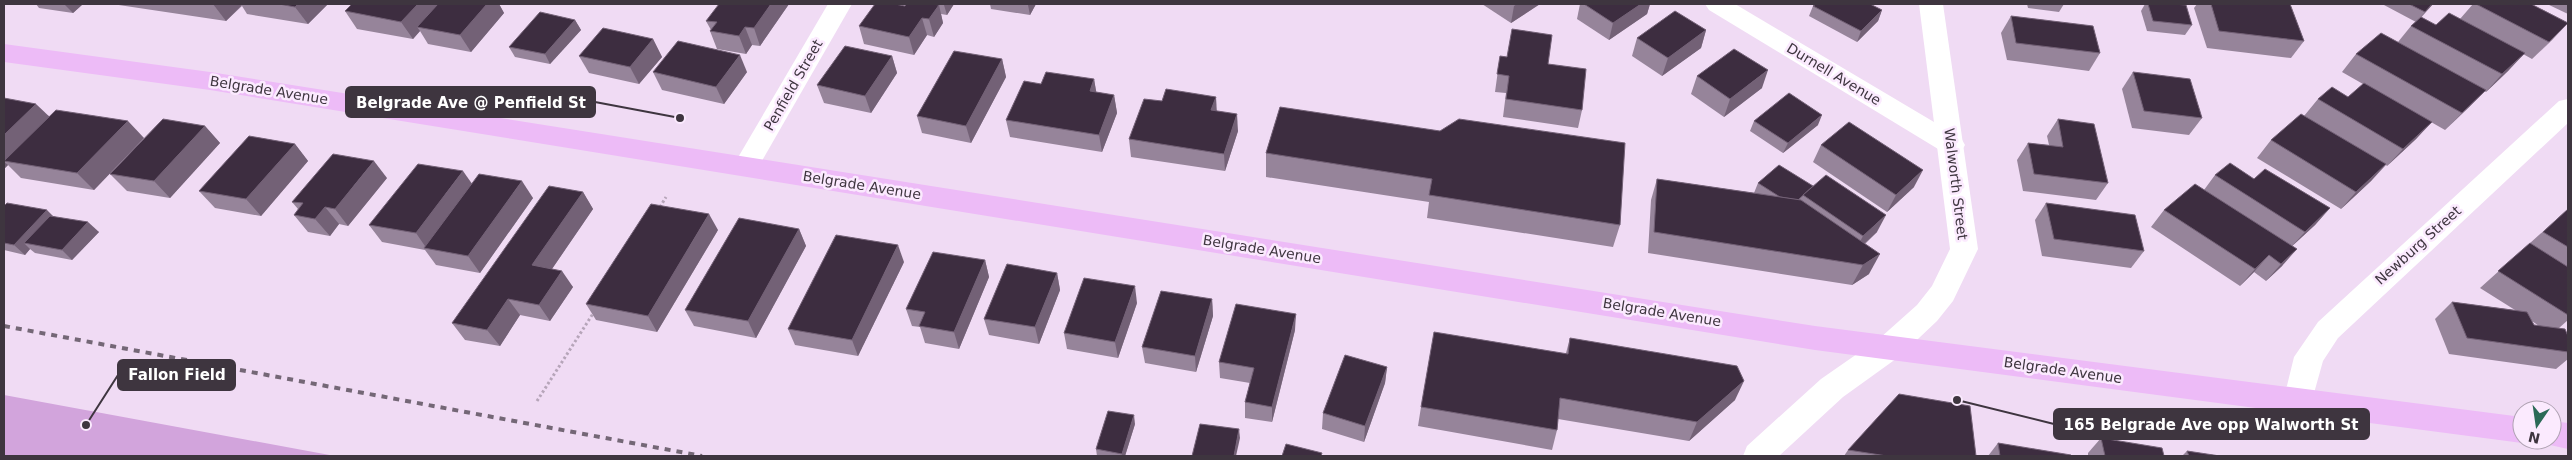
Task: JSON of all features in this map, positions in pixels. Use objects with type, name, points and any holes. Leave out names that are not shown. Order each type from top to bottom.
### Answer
[{"type":"main road","name":"Belgrade Avenue","points":[[4,53],[210,81],[1815,338],[2512,429]]},
{"type":"street","name":"Penfield Street","points":[[746,166],[840,4]]},
{"type":"street","name":"Durnell Avenue","points":[[1717,4],[1952,145]]},
{"type":"street","name":"Walworth Street","points":[[1758,456],[1832,388],[1890,347],[1921,319],[1943,294],[1964,249],[1952,145],[1931,4]]},
{"type":"street","name":"Newburg Street","points":[[2298,402],[2309,357],[2328,330],[2359,299],[2568,108]]},
{"type":"path","points":[[656,213],[666,197]]},
{"type":"path","points":[[537,401],[599,303]]},
{"type":"shaded area","points":[[4,395],[335,456],[4,456]]},
{"type":"building","points":[[279,4],[298,4],[295,7]]},
{"type":"building","points":[[352,4],[418,4],[401,22],[345,11]]},
{"type":"building","points":[[438,4],[487,4],[460,35],[417,27]]},
{"type":"building","points":[[719,4],[771,4],[754,28],[745,27],[739,36],[710,31],[717,22],[706,21]]},
{"type":"building","points":[[875,4],[905,6],[906,4],[939,5],[929,19],[922,18],[909,37],[859,26]]},
{"type":"building","points":[[1584,4],[1641,4],[1613,23]]},
{"type":"building","points":[[1816,4],[1870,4],[1882,10],[1861,31],[1813,6]]},
{"type":"building","points":[[2148,4],[2186,5],[2192,25],[2153,21]]},
{"type":"building","points":[[2211,4],[2290,4],[2304,41],[2219,31]]},
{"type":"building","points":[[2409,4],[2432,4],[2425,12]]},
{"type":"building","points":[[2476,4],[2531,4],[2568,23],[2549,42]]},
{"type":"building","points":[[1675,11],[1706,30],[1668,58],[1637,38]]},
{"type":"building","points":[[540,12],[575,20],[545,54],[509,47]]},
{"type":"building","points":[[2449,13],[2525,53],[2502,74],[2411,26],[2421,17],[2436,25]]},
{"type":"building","points":[[2011,16],[2093,26],[2100,53],[2016,43]]},
{"type":"building","points":[[603,28],[653,39],[630,67],[579,56]]},
{"type":"building","points":[[1512,29],[1552,35],[1548,64],[1586,69],[1582,110],[1506,99],[1509,76],[1497,74],[1500,56],[1507,57]]},
{"type":"building","points":[[2381,33],[2486,90],[2462,113],[2356,54]]},
{"type":"building","points":[[678,41],[740,55],[716,87],[653,72]]},
{"type":"building","points":[[845,46],[892,56],[865,96],[817,85]]},
{"type":"building","points":[[1734,49],[1768,70],[1730,99],[1697,76]]},
{"type":"building","points":[[954,51],[1002,59],[966,126],[917,116]]},
{"type":"building","points":[[1046,72],[1094,79],[1090,91],[1114,95],[1099,135],[1006,120],[1024,81],[1041,84]]},
{"type":"building","points":[[2133,72],[2190,79],[2202,118],[2144,111]]},
{"type":"building","points":[[2364,83],[2432,122],[2403,149],[2318,99],[2332,87],[2348,97]]},
{"type":"building","points":[[1166,89],[1216,97],[1211,110],[1237,114],[1224,154],[1129,139],[1144,99],[1162,101]]},
{"type":"building","points":[[1789,93],[1822,115],[1788,143],[1754,121]]},
{"type":"building","points":[[4,98],[36,104],[4,135]]},
{"type":"building","points":[[1280,107],[1440,131],[1459,119],[1625,143],[1620,225],[1429,195],[1432,179],[1266,153]]},
{"type":"building","points":[[56,110],[128,121],[77,173],[4,161]]},
{"type":"building","points":[[2301,114],[2386,164],[2356,192],[2271,140]]},
{"type":"building","points":[[163,119],[205,126],[154,181],[110,174]]},
{"type":"building","points":[[2058,119],[2094,124],[2108,183],[2034,174],[2028,143],[2063,147]]},
{"type":"building","points":[[1849,122],[1923,170],[1896,195],[1821,145]]},
{"type":"building","points":[[249,136],[295,144],[246,199],[199,191]]},
{"type":"building","points":[[333,154],[374,161],[335,209],[325,207],[315,219],[294,215],[303,203],[292,202]]},
{"type":"building","points":[[2230,163],[2254,179],[2265,169],[2330,208],[2305,232],[2215,175]]},
{"type":"building","points":[[418,164],[463,171],[416,233],[369,225]]},
{"type":"building","points":[[1779,165],[1813,186],[1798,200],[1780,197],[1758,183]]},
{"type":"building","points":[[479,174],[522,181],[468,256],[424,248]]},
{"type":"building","points":[[1826,175],[1886,215],[1863,236],[1803,195]]},
{"type":"building","points":[[1657,179],[1801,200],[1880,254],[1863,265],[1654,232]]},
{"type":"building","points":[[2195,184],[2297,249],[2281,264],[2269,255],[2255,269],[2164,210]]},
{"type":"building","points":[[549,186],[583,192],[532,265],[562,271],[539,305],[508,299],[487,330],[452,323]]},
{"type":"building","points":[[7,203],[47,210],[14,245],[4,243],[4,206]]},
{"type":"building","points":[[2046,203],[2135,215],[2144,251],[2054,239]]},
{"type":"building","points":[[651,204],[709,214],[648,316],[586,304]]},
{"type":"building","points":[[2568,209],[2568,247],[2543,232]]},
{"type":"building","points":[[50,216],[88,222],[62,250],[24,243]]},
{"type":"building","points":[[739,218],[799,229],[748,321],[685,310]]},
{"type":"building","points":[[836,235],[898,245],[852,340],[788,329]]},
{"type":"building","points":[[2530,243],[2568,267],[2568,315],[2498,271]]},
{"type":"building","points":[[933,252],[985,260],[954,332],[919,326],[925,312],[906,309]]},
{"type":"building","points":[[1007,264],[1057,273],[1035,327],[984,319]]},
{"type":"building","points":[[1084,278],[1135,286],[1115,342],[1064,333]]},
{"type":"building","points":[[1161,291],[1212,299],[1195,356],[1142,347]]},
{"type":"building","points":[[2452,302],[2527,312],[2534,325],[2565,329],[2568,336],[2568,352],[2467,338]]},
{"type":"building","points":[[1236,304],[1296,314],[1272,407],[1245,402],[1254,368],[1219,362]]},
{"type":"building","points":[[1434,332],[1568,354],[1570,338],[1737,366],[1744,381],[1697,422],[1560,398],[1557,430],[1421,407]]},
{"type":"building","points":[[1345,355],[1387,367],[1365,426],[1323,413]]},
{"type":"building","points":[[1899,394],[1970,406],[1976,456],[1887,456],[1848,450]]},
{"type":"building","points":[[1108,411],[1134,415],[1122,454],[1096,449]]},
{"type":"building","points":[[1200,424],[1239,429],[1234,456],[1192,456]]},
{"type":"building","points":[[2101,438],[2162,448],[2164,456],[2105,456]]},
{"type":"building","points":[[1998,443],[2071,455],[2071,456],[2000,456]]},
{"type":"building","points":[[1286,444],[1322,453],[1321,456],[1282,456]]},
{"type":"building","points":[[2187,451],[2220,456],[2189,456]]},
{"type":"railway","points":[[4,326],[702,456]]},
{"type":"place","name":"Belgrade Ave @ Penfield St","points":[[680,118]]},
{"type":"place","name":"165 Belgrade Ave opp Walworth St","points":[[1957,400]]},
{"type":"place","name":"Fallon Field","points":[[86,425]]}]
